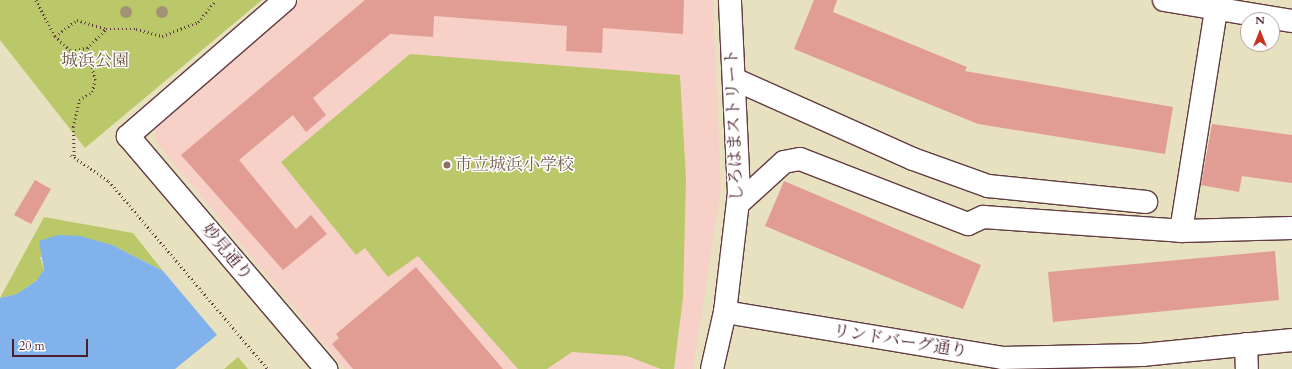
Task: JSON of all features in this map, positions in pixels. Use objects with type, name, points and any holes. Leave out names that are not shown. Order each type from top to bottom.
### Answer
[{"type":"street","name":"妙見通り","points":[[285,0],[128,136],[326,369]]},
{"type":"street","name":"しろはまストリート","points":[[712,369],[725,312],[738,204],[730,0]]},
{"type":"street","points":[[1164,0],[1292,22]]},
{"type":"street","points":[[1181,231],[1216,9]]},
{"type":"street","points":[[734,79],[913,159],[988,186],[1146,202]]},
{"type":"street","points":[[738,204],[784,162],[800,159],[968,224],[983,217],[1181,231],[1292,228]]},
{"type":"street","name":"リンドバーグ通り","points":[[725,312],[1002,358],[1142,362],[1246,344],[1292,340]]},
{"type":"street","points":[[1246,344],[1248,369]]},
{"type":"path","points":[[36,0],[55,36],[71,51],[87,48],[106,29]]},
{"type":"path","points":[[55,36],[77,20],[106,29],[136,29],[162,36],[198,22],[216,0]]},
{"type":"path","points":[[87,48],[95,80],[92,92],[79,100],[73,127],[72,155],[109,181],[268,369]]},
{"type":"shaded area","name":"市立城浜小学校","points":[[300,0],[713,0],[721,188],[693,369],[345,369],[155,141],[156,124]]},
{"type":"green space","name":"城浜公園","points":[[0,0],[262,0],[85,148],[0,40]]},
{"type":"green space","points":[[410,54],[680,75],[686,178],[683,298],[674,369],[661,369],[627,356],[572,352],[547,369],[518,369],[418,256],[388,277],[365,248],[356,255],[281,162]]},
{"type":"green space","points":[[44,217],[133,233],[163,271],[112,245],[40,257],[44,271],[36,281],[17,294],[0,298]]},
{"type":"green space","points":[[238,357],[248,369],[224,369]]},
{"type":"water","points":[[58,235],[80,236],[112,245],[163,271],[217,335],[175,369],[0,369],[0,298],[17,294],[36,281],[44,270],[39,241]]},
{"type":"building","points":[[365,0],[684,0],[683,34],[603,28],[602,53],[566,51],[567,26],[434,16],[433,37],[390,34],[313,98],[326,115],[306,132],[293,115],[239,160],[296,229],[311,215],[327,234],[283,270],[181,155]]},
{"type":"building","points":[[814,0],[837,0],[833,12],[967,67],[965,71],[1173,107],[1165,154],[978,124],[794,49]]},
{"type":"building","points":[[1212,124],[1292,135],[1292,183],[1242,176],[1239,192],[1201,185]]},
{"type":"building","points":[[35,180],[51,189],[31,224],[14,215]]},
{"type":"building","points":[[784,181],[981,265],[963,309],[765,226]]},
{"type":"building","points":[[1275,251],[1279,300],[1053,322],[1048,272]]},
{"type":"building","points":[[416,267],[503,369],[353,369],[332,344],[339,338],[336,334]]},
{"type":"place","name":"市立城浜小学校","points":[[447,165]]}]
